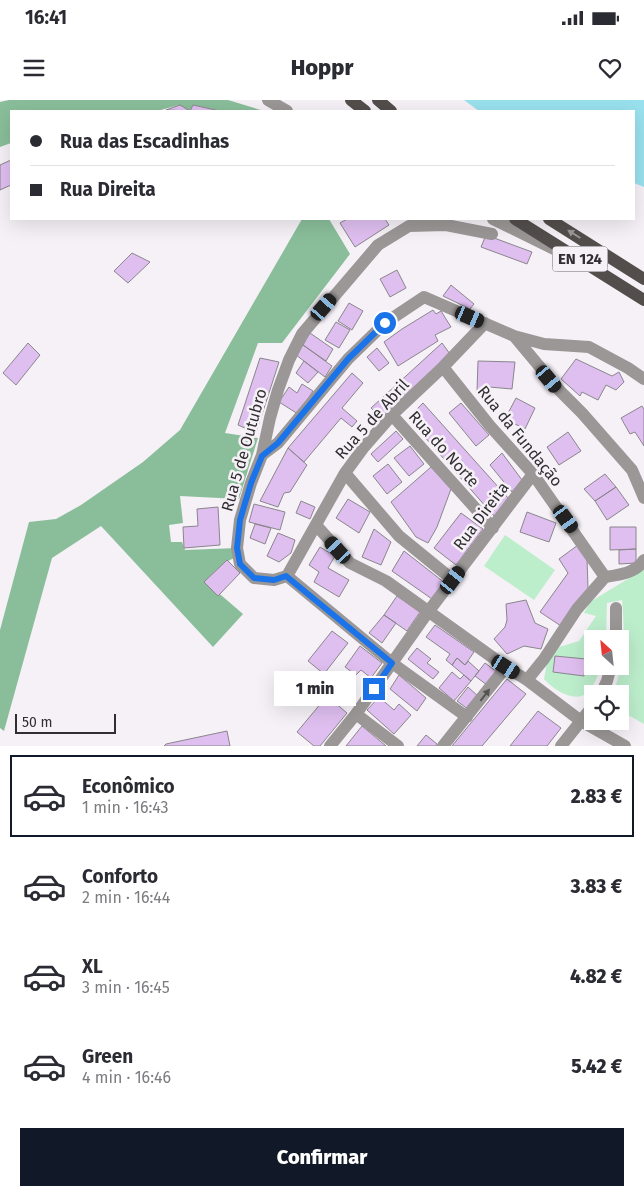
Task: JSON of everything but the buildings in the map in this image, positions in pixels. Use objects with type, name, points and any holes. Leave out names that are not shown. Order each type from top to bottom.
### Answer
[{"type":"main road","points":[[351,100],[363,110]]},
{"type":"main road","points":[[378,100],[391,110]]},
{"type":"main road","name":"EN 124","points":[[517,220],[644,300]]},
{"type":"main road","name":"EN 124","points":[[551,220],[644,279]]},
{"type":"street","points":[[268,100],[285,110]]},
{"type":"street","points":[[495,220],[600,271]]},
{"type":"street","name":"Rua 5 de Outubro","points":[[286,576],[274,580],[254,578],[240,564],[237,548],[240,520],[251,483],[262,456],[278,390],[289,360],[302,334],[378,245],[409,226],[446,225],[492,234]]},
{"type":"street","points":[[262,456],[278,443],[348,359],[385,323],[424,297],[514,336],[544,344],[589,346],[644,379]]},
{"type":"street","name":"Rua 5 de Abril","points":[[286,576],[345,473],[364,447],[392,415],[485,323]]},
{"type":"street","points":[[514,336],[560,392],[582,413],[632,470],[644,498]]},
{"type":"street","name":"Rua da Fundação","points":[[443,366],[490,426],[533,474],[605,577]]},
{"type":"street","name":"Rua do Norte","points":[[392,415],[492,528]]},
{"type":"street","points":[[345,473],[399,536],[453,580]]},
{"type":"street","name":"Rua Direita","points":[[330,746],[356,714],[428,612],[533,474]]},
{"type":"street","points":[[316,525],[350,563],[386,581],[527,680],[580,722],[625,746]]},
{"type":"street","points":[[527,680],[544,659],[577,609],[605,577],[625,574],[640,565],[644,560]]},
{"type":"street","points":[[286,576],[392,663],[467,717]]},
{"type":"street","points":[[616,608],[616,630]]},
{"type":"street","points":[[443,746],[506,667]]},
{"type":"street","points":[[356,714],[398,746]]},
{"type":"street","points":[[562,746],[584,717]]},
{"type":"green space","points":[[9,100],[228,100],[261,110],[216,110],[194,105],[191,110],[188,110],[179,105],[161,110],[10,110],[10,143],[0,147],[0,102]]},
{"type":"green space","points":[[301,220],[330,220],[350,254],[282,343],[258,343],[225,433],[258,438],[239,499],[180,496],[183,523],[169,525],[171,542],[182,542],[185,550],[237,548],[234,558],[224,563],[207,583],[243,614],[213,647],[101,526],[52,558],[4,731],[0,728],[0,630],[29,522],[56,519],[81,505],[143,462],[180,430]]},
{"type":"green space","points":[[505,535],[555,570],[534,600],[484,566]]},
{"type":"green space","points":[[644,569],[644,724],[629,716],[629,685],[616,685],[619,675],[629,675],[629,630],[624,630],[622,600],[607,603],[606,630],[586,630],[596,616],[584,613],[590,602]]},
{"type":"green space","points":[[584,634],[584,675],[597,675],[593,685],[584,685],[584,695],[574,697],[554,688],[544,679],[547,663],[559,647],[579,641]]},
{"type":"water","points":[[464,100],[644,100],[644,187],[635,183],[635,110],[478,110]]},
{"type":"route","points":[[374,689],[392,663],[286,576],[274,580],[254,578],[240,564],[237,548],[240,520],[251,483],[262,456],[278,443],[348,359],[385,323]]}]
